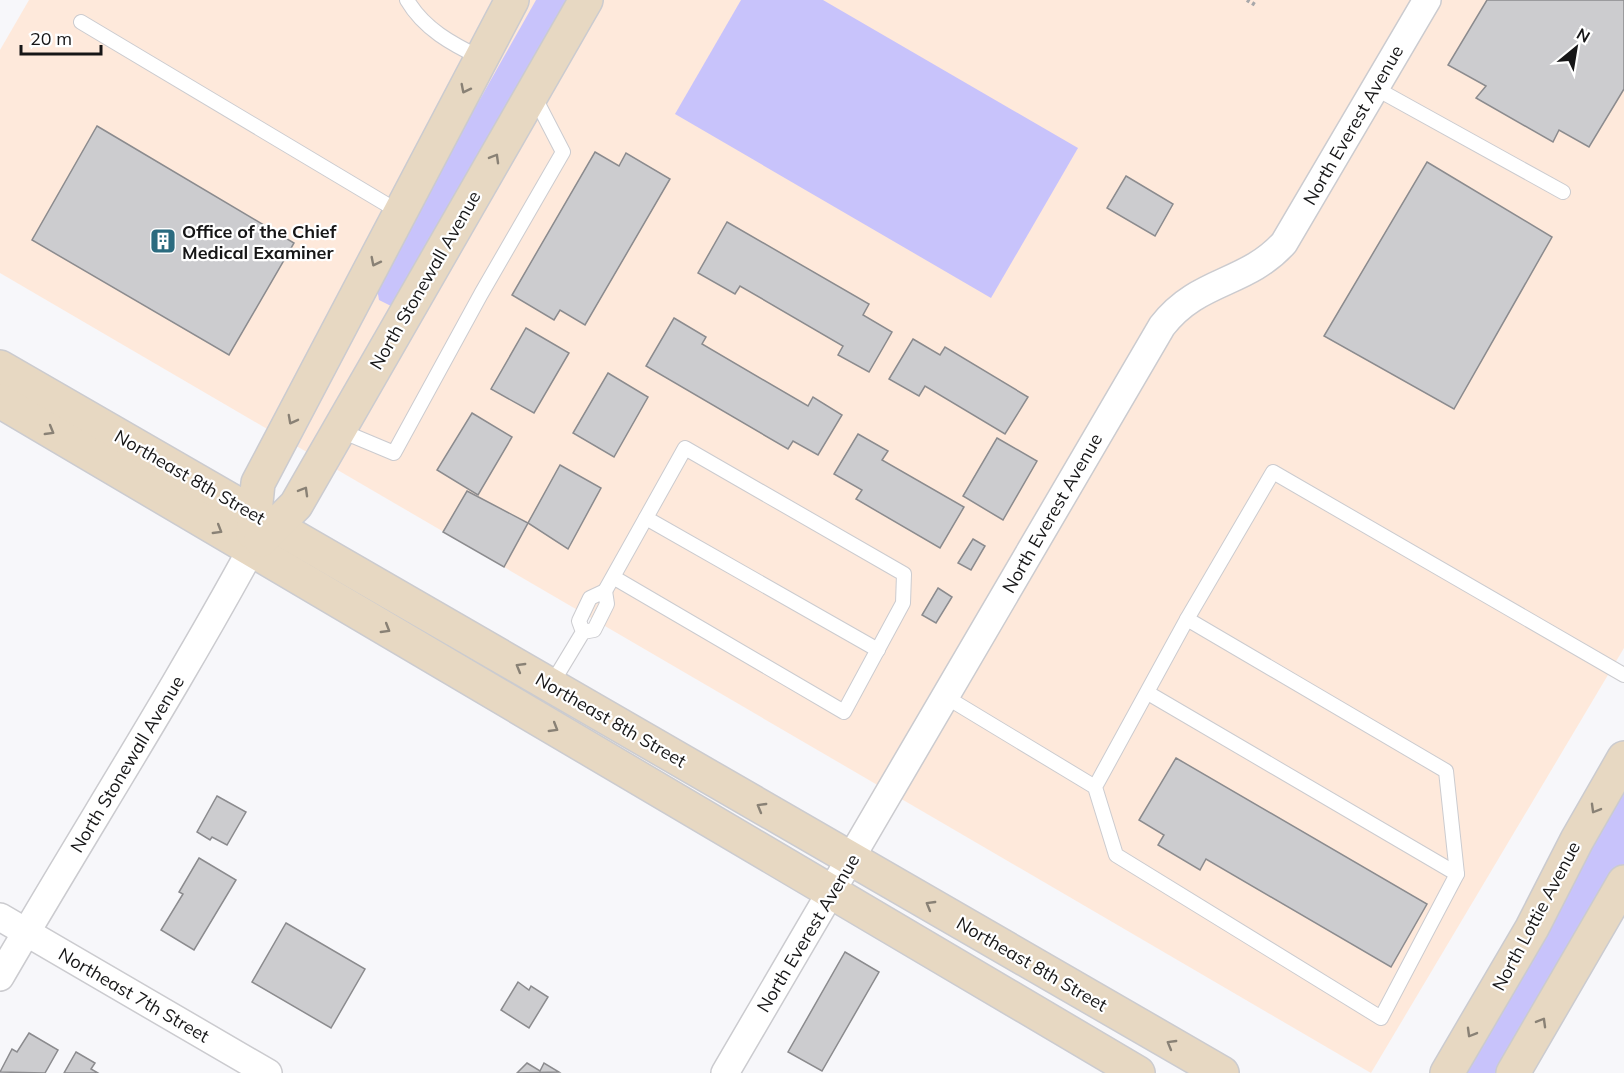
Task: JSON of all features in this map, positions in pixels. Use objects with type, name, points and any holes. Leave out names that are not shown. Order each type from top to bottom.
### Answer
[{"type":"main road","points":[[265,519],[258,483],[512,0]]},
{"type":"main road","name":"North Stonewall Avenue","points":[[251,550],[265,519],[296,505],[585,0]]},
{"type":"main road","name":"Northeast 8th Street","points":[[0,367],[1222,1073]]},
{"type":"main road","name":"Northeast 8th Street","points":[[0,401],[1138,1073]]},
{"type":"main road","name":"North Lottie Avenue","points":[[1447,1073],[1532,928],[1577,840],[1624,758]]},
{"type":"main road","points":[[1513,1073],[1624,882]]},
{"type":"street","name":"North Everest Avenue","points":[[725,1073],[1162,326],[1177,308],[1195,295],[1254,269],[1284,243],[1427,0]]},
{"type":"street","name":"North Stonewall Avenue","points":[[0,977],[165,704],[251,550]]},
{"type":"street","name":"Northeast 7th Street","points":[[0,917],[268,1073]]},
{"type":"lane","points":[[407,0],[415,13],[447,41],[481,58]]},
{"type":"lane","points":[[81,22],[401,213]]},
{"type":"lane","points":[[1375,88],[1563,192]]},
{"type":"lane","points":[[339,430],[394,453],[481,294],[563,152],[532,93]]},
{"type":"lane","points":[[550,685],[583,632],[594,630],[607,604],[605,591],[685,448],[904,574],[903,603],[844,712],[613,577]]},
{"type":"lane","points":[[1095,787],[1187,619],[1273,472],[1624,675]]},
{"type":"lane","points":[[646,518],[878,650]]},
{"type":"lane","points":[[946,697],[1095,787],[1116,855],[1381,1018],[1457,874],[1446,771],[1187,619]]},
{"type":"lane","points":[[1148,693],[1457,874]]},
{"type":"path","points":[[1247,0],[1257,6]]},
{"type":"shaded area","points":[[29,0],[1624,0],[1624,648],[1371,1073],[0,273],[0,50]]},
{"type":"shaded area","points":[[536,0],[569,0],[391,306],[379,300],[376,283]]},
{"type":"shaded area","points":[[741,0],[823,0],[1078,148],[991,298],[675,114]]},
{"type":"shaded area","points":[[1624,777],[1624,867],[1505,1073],[1464,1073]]},
{"type":"building","points":[[1487,0],[1624,0],[1624,89],[1589,147],[1559,130],[1553,142],[1476,98],[1486,86],[1448,65]]},
{"type":"building","name":"Office of the Chief Medical Examiner","points":[[97,126],[294,243],[229,355],[32,240]]},
{"type":"building","points":[[595,152],[619,166],[626,153],[670,179],[585,325],[560,310],[554,320],[512,295]]},
{"type":"building","points":[[1427,162],[1552,237],[1454,409],[1324,336]]},
{"type":"building","points":[[1126,176],[1173,204],[1155,236],[1107,208]]},
{"type":"building","points":[[727,222],[869,304],[863,315],[892,332],[869,372],[838,355],[843,346],[740,286],[735,294],[698,273]]},
{"type":"building","points":[[674,318],[706,337],[702,344],[808,406],[813,397],[842,415],[818,455],[793,441],[788,449],[646,366]]},
{"type":"building","points":[[526,328],[569,353],[534,413],[491,389]]},
{"type":"building","points":[[913,339],[940,355],[945,347],[1028,397],[1005,434],[925,386],[919,396],[889,379]]},
{"type":"building","points":[[608,373],[648,397],[614,457],[573,433]]},
{"type":"building","points":[[472,413],[512,437],[478,495],[437,470]]},
{"type":"building","points":[[858,434],[888,451],[882,460],[964,507],[940,548],[856,499],[862,490],[834,474]]},
{"type":"building","points":[[997,438],[1037,461],[1003,520],[963,496]]},
{"type":"building","points":[[560,465],[601,488],[568,549],[528,523]]},
{"type":"building","points":[[467,491],[528,523],[504,567],[443,532]]},
{"type":"building","points":[[973,539],[985,546],[971,570],[958,563]]},
{"type":"building","points":[[938,588],[952,597],[936,623],[922,615]]},
{"type":"building","points":[[1176,758],[1427,904],[1391,967],[1206,859],[1200,870],[1158,845],[1164,835],[1139,820]]},
{"type":"building","points":[[217,796],[246,812],[227,845],[212,837],[210,840],[197,832]]},
{"type":"building","points":[[199,858],[236,880],[194,950],[161,930],[183,894],[179,892]]},
{"type":"building","points":[[286,923],[365,969],[331,1028],[252,982]]},
{"type":"building","points":[[845,952],[879,972],[822,1071],[788,1052]]},
{"type":"building","points":[[518,982],[529,990],[531,986],[548,997],[529,1028],[501,1010]]},
{"type":"building","points":[[29,1033],[58,1050],[45,1073],[0,1072],[12,1049],[17,1052]]},
{"type":"building","points":[[76,1052],[95,1063],[91,1069],[98,1073],[64,1073]]},
{"type":"building","points":[[527,1063],[540,1071],[544,1063],[559,1072],[517,1073]]},
{"type":"place","name":"Office of the Chief Medical Examiner","points":[[163,241]]}]
